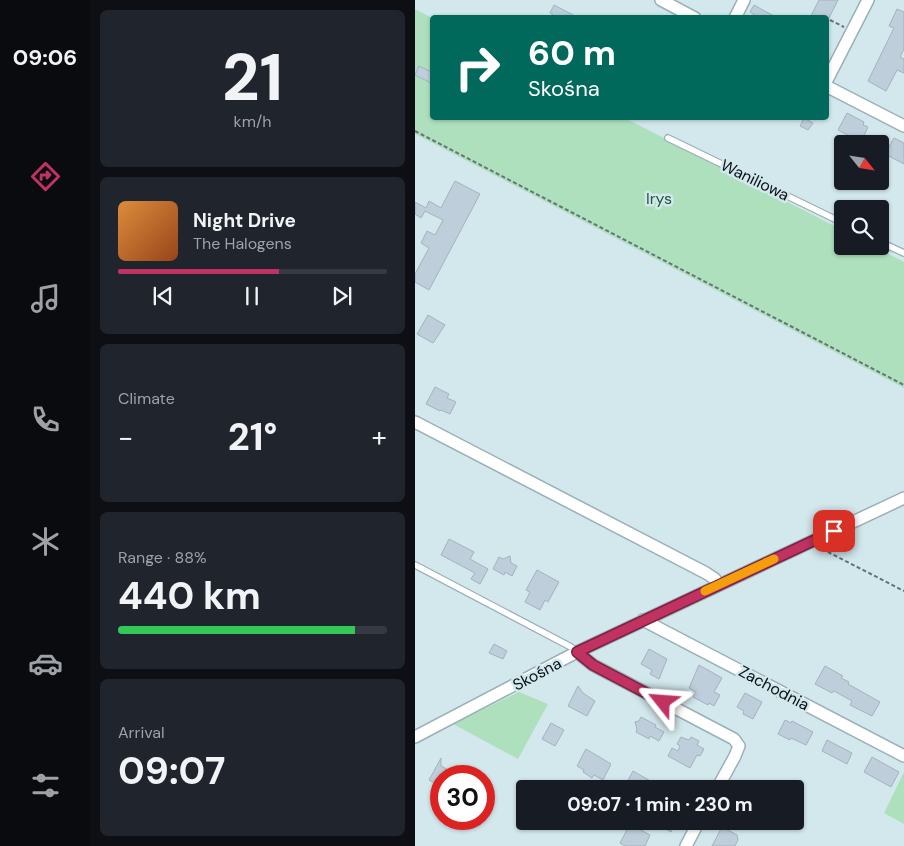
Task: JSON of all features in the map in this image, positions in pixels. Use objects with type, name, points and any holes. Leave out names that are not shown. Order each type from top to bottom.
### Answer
[{"type":"street","points":[[661,0],[689,15]]},
{"type":"street","points":[[736,15],[744,0]]},
{"type":"street","points":[[829,78],[868,0]]},
{"type":"street","points":[[829,86],[904,126]]},
{"type":"street","points":[[415,422],[707,573],[715,579],[718,585]]},
{"type":"street","name":"Skośna","points":[[415,737],[577,652],[904,498]]},
{"type":"street","name":"Zachodnia","points":[[643,620],[904,756]]},
{"type":"street","points":[[577,652],[593,665],[734,739],[739,746],[722,780]]},
{"type":"street","points":[[686,846],[694,830]]},
{"type":"lane","name":"Waniliowa","points":[[668,138],[834,219]]},
{"type":"lane","points":[[889,246],[904,253]]},
{"type":"lane","points":[[415,565],[577,652]]},
{"type":"path","points":[[830,20],[852,31]]},
{"type":"path","points":[[415,131],[904,385]]},
{"type":"path","points":[[819,538],[826,551],[904,591]]},
{"type":"green space","name":"Irys","points":[[415,9],[430,17],[430,120],[629,120],[834,226],[834,255],[889,254],[904,262],[904,388],[415,134]]},
{"type":"green space","points":[[519,692],[548,704],[518,759],[453,724]]},
{"type":"green space","points":[[904,772],[904,824],[884,813]]},
{"type":"building","points":[[819,0],[838,0],[829,18],[829,15],[812,15]]},
{"type":"building","points":[[554,5],[573,15],[553,15],[550,13]]},
{"type":"building","points":[[754,5],[772,15],[754,15],[750,12]]},
{"type":"building","points":[[897,9],[904,12],[904,49],[900,57],[904,59],[904,73],[897,70],[886,91],[868,81],[894,28],[889,26]]},
{"type":"building","points":[[419,66],[430,72],[430,82],[415,75]]},
{"type":"building","points":[[847,113],[864,122],[863,125],[868,127],[864,135],[847,135],[838,130]]},
{"type":"building","points":[[803,120],[813,123],[808,130],[800,126]]},
{"type":"building","points":[[894,138],[904,143],[904,164],[889,156],[889,147]]},
{"type":"building","points":[[455,181],[480,194],[429,290],[415,282],[415,274],[429,248],[421,243],[427,231],[435,235],[443,220],[425,211],[421,218],[415,214],[415,202],[426,208],[429,201],[441,208]]},
{"type":"building","points":[[428,315],[445,325],[433,343],[417,334]]},
{"type":"building","points":[[435,387],[449,394],[447,398],[456,402],[450,414],[426,404]]},
{"type":"building","points":[[449,539],[474,552],[470,559],[488,569],[480,584],[471,579],[475,573],[441,555]]},
{"type":"building","points":[[510,556],[511,563],[517,566],[512,576],[505,572],[504,575],[493,569],[499,557],[503,559]]},
{"type":"building","points":[[537,570],[559,582],[548,602],[545,600],[540,610],[525,602],[530,592],[526,590]]},
{"type":"building","points":[[494,644],[507,651],[503,659],[489,653]]},
{"type":"building","points":[[649,649],[667,659],[659,679],[650,674],[652,670],[641,664]]},
{"type":"building","points":[[699,665],[722,678],[714,692],[720,695],[714,706],[693,697],[696,692],[689,688]]},
{"type":"building","points":[[825,666],[843,676],[841,678],[849,682],[848,684],[880,702],[872,716],[850,705],[852,701],[834,691],[832,693],[815,684]]},
{"type":"building","points":[[578,686],[583,693],[595,701],[587,716],[568,706]]},
{"type":"building","points":[[745,693],[762,702],[753,719],[743,714],[744,711],[737,707]]},
{"type":"building","points":[[641,717],[664,732],[659,741],[650,736],[649,739],[636,732],[635,722],[639,721]]},
{"type":"building","points":[[785,720],[791,723],[792,721],[813,732],[806,745],[778,734]]},
{"type":"building","points":[[551,723],[564,730],[555,746],[542,739]]},
{"type":"building","points":[[681,737],[689,740],[691,737],[699,741],[697,745],[704,749],[700,756],[697,755],[690,768],[668,756],[672,748],[678,751],[680,746],[677,744]]},
{"type":"building","points":[[827,740],[852,753],[847,764],[822,751]]},
{"type":"building","points":[[586,749],[611,764],[603,780],[594,775],[592,778],[577,766]]},
{"type":"building","points":[[872,757],[899,772],[891,787],[864,772]]},
{"type":"building","points":[[633,771],[649,780],[628,780]]},
{"type":"building","points":[[627,830],[641,830],[650,835],[645,846],[625,846],[620,843]]},
{"type":"building","points":[[720,830],[728,830],[737,835],[738,840],[735,846],[712,846]]},
{"type":"slow traffic","points":[[705,591],[774,559]]},
{"type":"route","points":[[663,702],[593,665],[577,652],[834,531]]}]
